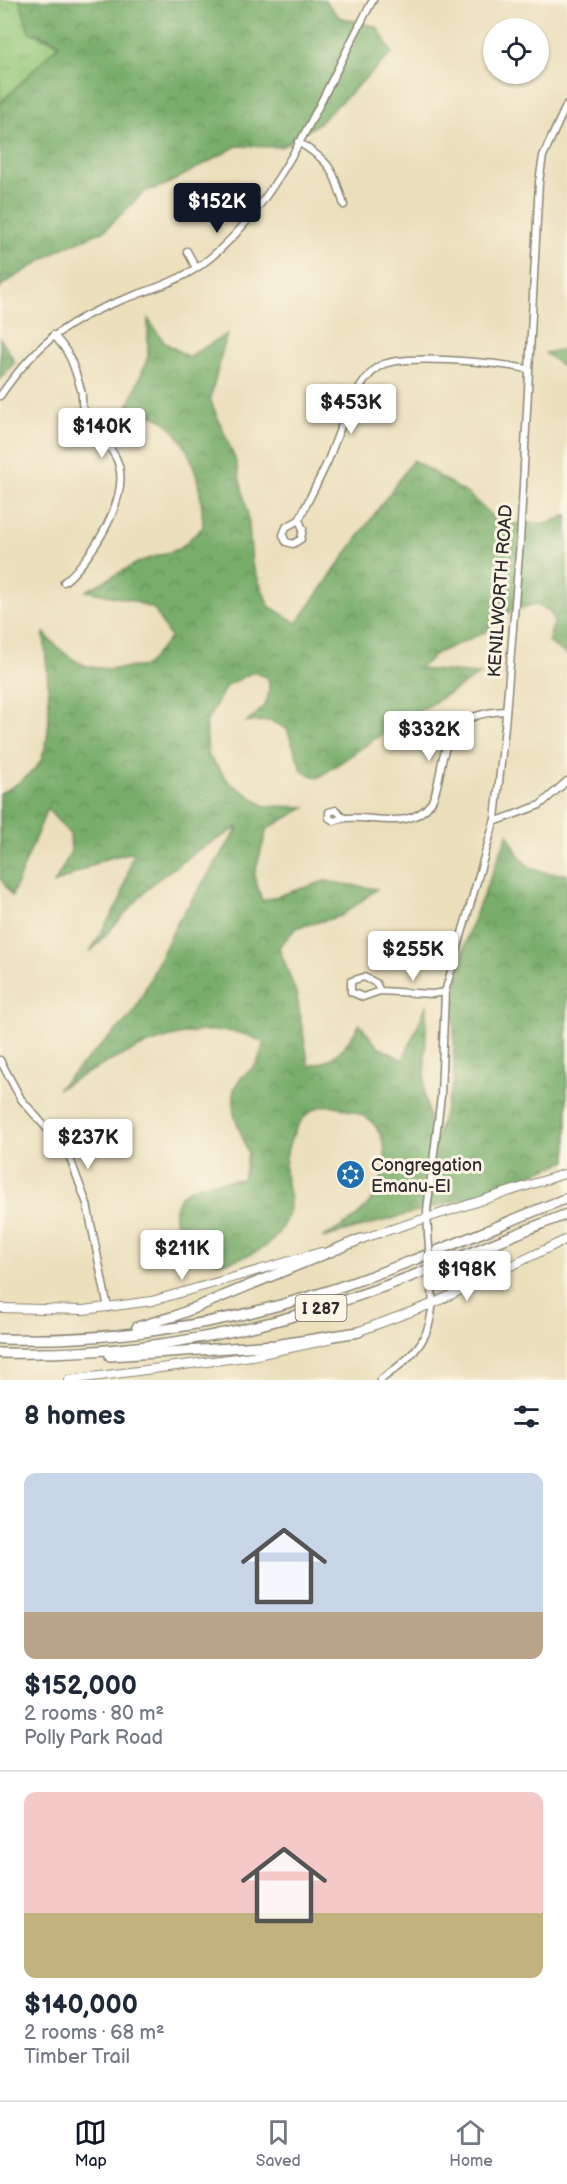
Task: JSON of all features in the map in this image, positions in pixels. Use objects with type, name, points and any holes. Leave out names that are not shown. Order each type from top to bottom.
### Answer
[{"type":"highway","name":"I 287","points":[[0,1339],[81,1338],[199,1324],[304,1298],[378,1273],[567,1198]]},
{"type":"highway","name":"I 287","points":[[0,1353],[62,1353],[179,1341],[285,1319],[369,1292],[567,1214]]},
{"type":"highway","points":[[81,1338],[167,1319],[361,1239]]},
{"type":"highway","points":[[62,1353],[114,1356],[255,1347],[359,1332]]},
{"type":"main road","points":[[0,1308],[64,1311],[108,1308],[190,1292],[567,1173]]},
{"type":"main road","points":[[69,1380],[272,1353],[359,1332],[432,1304],[567,1239]]},
{"type":"street","points":[[0,396],[19,368],[53,334],[104,307],[167,283],[196,268],[243,225],[273,184],[298,142],[373,0]]},
{"type":"street","name":"KENILWORTH ROAD","points":[[380,1380],[402,1366],[417,1350],[432,1318],[427,1217],[441,1096],[445,992],[494,822],[520,542],[527,369],[539,182],[543,156],[567,104]]},
{"type":"street","points":[[298,142],[323,157],[332,169],[344,205]]},
{"type":"street","points":[[188,251],[196,268]]},
{"type":"street","points":[[53,334],[70,353],[83,407],[116,459],[121,473],[120,494],[92,551],[78,570],[64,582]]},
{"type":"street","points":[[299,520],[354,399],[377,367],[396,359],[404,359],[508,365],[527,369]]},
{"type":"street","points":[[343,817],[383,821],[409,819],[430,804],[437,785],[444,747],[459,725],[481,712],[506,711]]},
{"type":"street","points":[[494,822],[540,805],[567,781]]},
{"type":"street","points":[[380,991],[376,983],[364,977],[351,981],[351,992],[363,997],[380,991],[432,994],[445,992]]},
{"type":"street","points":[[0,1060],[21,1099],[68,1153],[87,1204],[108,1308]]},
{"type":"green space","points":[[0,0],[20,0],[29,32],[60,44],[0,104]]},
{"type":"green space","points":[[20,0],[325,0],[339,17],[377,27],[392,53],[319,123],[281,147],[237,146],[166,185],[145,191],[105,230],[59,250],[2,285],[0,290],[0,104],[59,44],[53,39],[29,32]]},
{"type":"green space","points":[[148,319],[164,342],[188,357],[227,334],[210,399],[235,459],[248,514],[252,564],[269,606],[297,623],[413,460],[468,494],[501,524],[549,523],[567,515],[567,655],[548,642],[554,623],[550,611],[534,604],[500,615],[486,632],[437,653],[419,669],[481,674],[388,730],[318,778],[302,771],[287,729],[271,721],[247,722],[258,713],[268,698],[268,678],[253,672],[226,686],[206,723],[208,755],[229,782],[265,806],[306,807],[267,829],[254,876],[262,901],[325,881],[377,889],[341,916],[296,928],[279,947],[296,993],[309,1066],[327,1061],[334,1056],[360,1024],[377,1046],[403,1060],[427,1004],[424,1095],[435,1142],[454,1081],[454,993],[468,933],[508,834],[518,854],[529,866],[544,872],[567,874],[567,1161],[474,1196],[322,1238],[353,1219],[371,1200],[382,1176],[385,1151],[376,1127],[365,1117],[342,1108],[329,1106],[318,1108],[301,1121],[290,1143],[285,1166],[290,1210],[278,1234],[266,1246],[251,1254],[231,1261],[219,1262],[207,1259],[186,1242],[175,1218],[176,1206],[182,1195],[194,1187],[243,1179],[248,1153],[234,1114],[234,1088],[241,1078],[257,1064],[264,1042],[234,1032],[211,1030],[188,1033],[120,1056],[57,1089],[133,1014],[177,923],[239,827],[200,849],[153,883],[90,952],[121,898],[133,852],[102,860],[54,884],[71,851],[70,834],[47,809],[12,896],[0,878],[0,793],[22,780],[37,767],[48,733],[49,699],[44,633],[68,656],[89,666],[114,669],[146,666],[170,638],[154,609],[131,600],[86,591],[141,561],[179,549],[203,527],[201,498],[195,469],[183,442],[163,421],[128,407],[148,357]]},
{"type":"green space","points":[[0,338],[15,362],[0,379]]},
{"type":"green space","points":[[567,349],[567,370],[545,353]]},
{"type":"place","name":"Congregation Emanu-El","points":[[350,1175]]}]
